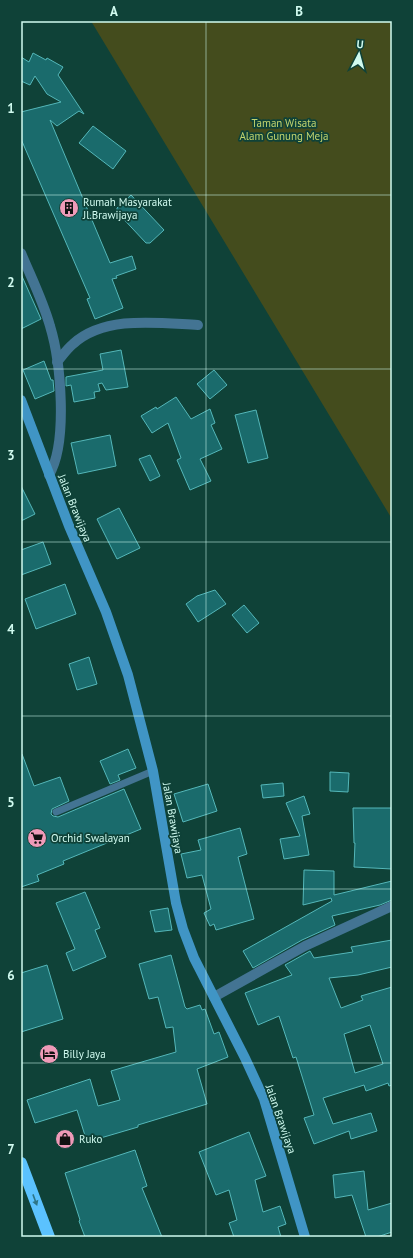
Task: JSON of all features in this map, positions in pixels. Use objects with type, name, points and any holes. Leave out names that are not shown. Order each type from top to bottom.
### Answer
[{"type":"highway","points":[[21,1163],[49,1237]]},
{"type":"street","points":[[21,252],[50,326],[57,362],[59,379],[60,434],[58,455],[49,476]]},
{"type":"street","points":[[57,362],[73,343],[96,330],[123,324],[198,325]]},
{"type":"street","name":"Jalan Brawijaya","points":[[21,400],[49,476],[118,642],[137,705],[153,771],[176,903],[183,929],[194,958],[245,1058],[264,1099],[305,1237]]},
{"type":"street","points":[[214,997],[305,946],[392,906]]},
{"type":"lane","points":[[56,812],[153,771]]},
{"type":"green space","name":"Taman Wisata Alam Gunung Meja","points":[[91,21],[392,21],[392,519]]},
{"type":"building","name":"Rumah Masyarakat Jl.Brawijaya","points":[[33,53],[46,60],[47,58],[63,67],[58,75],[84,114],[79,111],[57,126],[50,120],[110,263],[132,256],[136,269],[116,276],[117,278],[112,279],[123,308],[95,319],[87,299],[90,298],[21,139],[21,112],[61,102],[47,94],[35,76],[30,85],[21,81],[21,57],[29,62]]},
{"type":"building","points":[[93,126],[126,151],[113,169],[79,143]]},
{"type":"building","points":[[131,195],[164,230],[150,243],[146,243],[117,212],[117,208]]},
{"type":"building","points":[[21,274],[41,319],[21,329]]},
{"type":"building","points":[[121,350],[128,387],[106,390],[102,383],[98,384],[100,391],[94,392],[95,398],[74,402],[71,385],[66,386],[66,377],[103,370],[100,354]]},
{"type":"building","points":[[44,361],[51,380],[53,380],[54,391],[35,399],[23,370]]},
{"type":"building","points":[[214,370],[227,385],[210,399],[197,384]]},
{"type":"building","points":[[176,397],[191,419],[210,409],[215,423],[211,425],[222,449],[200,459],[211,481],[190,490],[177,460],[181,458],[168,423],[152,433],[141,416],[156,407],[157,409]]},
{"type":"building","points":[[256,410],[268,458],[248,463],[235,415]]},
{"type":"building","points":[[110,435],[116,466],[78,474],[71,443]]},
{"type":"building","points":[[150,455],[160,476],[150,481],[139,459]]},
{"type":"building","points":[[21,486],[35,514],[21,521]]},
{"type":"building","points":[[119,508],[140,548],[117,559],[97,519]]},
{"type":"building","points":[[43,542],[51,564],[21,575],[21,550]]},
{"type":"building","points":[[65,584],[76,614],[36,629],[25,599]]},
{"type":"building","points":[[215,590],[226,604],[198,622],[186,604],[197,596]]},
{"type":"building","points":[[244,605],[259,623],[247,633],[232,615]]},
{"type":"building","points":[[89,657],[97,684],[77,690],[69,664]]},
{"type":"building","points":[[128,749],[136,768],[118,775],[120,780],[110,784],[100,761]]},
{"type":"building","points":[[22,754],[34,786],[60,777],[69,801],[52,809],[51,814],[53,816],[58,817],[124,789],[141,829],[63,861],[64,864],[37,875],[39,881],[21,887]]},
{"type":"building","points":[[330,772],[349,773],[348,792],[330,791]]},
{"type":"building","points":[[283,783],[284,796],[263,798],[261,785]]},
{"type":"building","points":[[208,784],[217,811],[183,822],[174,794]]},
{"type":"building","points":[[304,796],[310,814],[302,816],[309,855],[284,859],[280,839],[300,836],[286,803]]},
{"type":"building","points":[[353,808],[392,808],[392,869],[354,867],[355,843]]},
{"type":"building","points":[[240,828],[247,854],[238,857],[254,919],[216,930],[214,924],[210,926],[204,913],[211,909],[202,875],[187,878],[181,854],[201,850],[198,840]]},
{"type":"building","points":[[304,870],[334,871],[334,895],[392,881],[392,900],[380,905],[332,916],[335,925],[302,940],[253,968],[243,951],[332,901],[331,898],[303,905]]},
{"type":"building","points":[[85,892],[100,928],[95,930],[106,957],[73,971],[66,953],[75,949],[56,903]]},
{"type":"building","points":[[168,908],[172,930],[155,932],[150,911]]},
{"type":"building","points":[[392,940],[392,967],[358,975],[329,978],[341,1008],[363,1000],[361,996],[392,987],[392,1085],[389,1086],[388,1083],[366,1091],[364,1085],[323,1098],[333,1124],[371,1113],[377,1131],[351,1139],[349,1131],[314,1144],[304,1118],[314,1115],[296,1057],[293,1058],[279,1016],[258,1025],[245,993],[292,975],[285,965],[310,951],[314,958],[353,952],[351,947]],"holes":[[[370,1025],[383,1064],[355,1073],[344,1034]]]},
{"type":"building","points":[[171,955],[185,1007],[187,1009],[200,1005],[202,1010],[205,1009],[214,1034],[219,1032],[228,1057],[197,1069],[207,1104],[87,1142],[77,1110],[35,1123],[27,1100],[90,1079],[98,1106],[120,1100],[111,1071],[176,1052],[173,1027],[166,1028],[158,997],[149,999],[139,964]]},
{"type":"building","points":[[47,965],[63,1019],[21,1032],[21,973]]},
{"type":"building","points":[[249,1132],[266,1176],[255,1180],[263,1212],[280,1206],[286,1224],[278,1227],[281,1237],[234,1237],[229,1223],[237,1220],[229,1190],[216,1195],[199,1152]]},
{"type":"building","points":[[135,1150],[147,1186],[142,1188],[162,1237],[85,1237],[65,1173]]},
{"type":"building","points":[[364,1171],[368,1210],[392,1203],[392,1232],[377,1237],[366,1237],[352,1195],[335,1198],[333,1175]]},
{"type":"place","name":"Rumah Masyarakat Jl.Brawijaya","points":[[69,208]]},
{"type":"place","name":"Orchid Swalayan","points":[[37,838]]},
{"type":"place","name":"Billy Jaya","points":[[49,1054]]},
{"type":"place","name":"Ruko","points":[[65,1139]]}]
